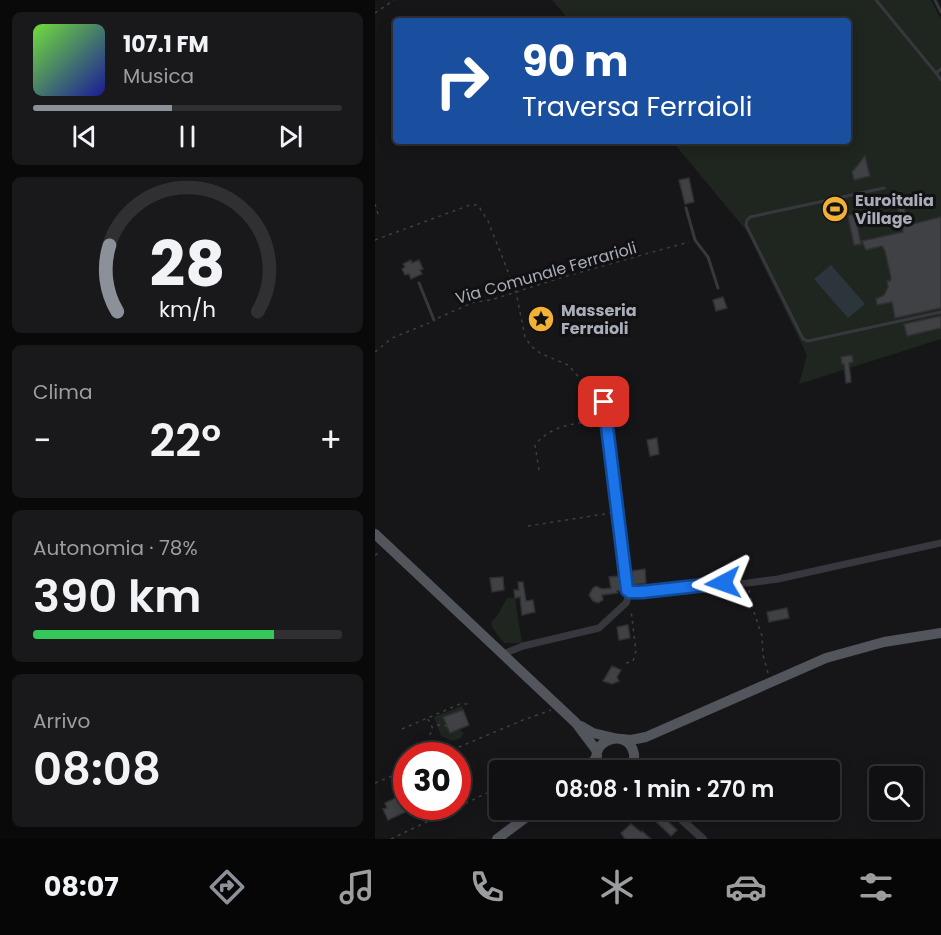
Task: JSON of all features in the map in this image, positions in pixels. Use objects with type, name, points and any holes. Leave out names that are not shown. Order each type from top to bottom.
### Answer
[{"type":"main road","points":[[375,534],[576,723],[597,753],[598,760]]},
{"type":"main road","points":[[576,723],[594,733],[619,739],[631,740],[647,737],[826,658],[884,642],[941,633]]},
{"type":"main road","points":[[632,760],[637,745],[647,737]]},
{"type":"main road","points":[[593,760],[606,741],[619,739],[631,747],[634,756]]},
{"type":"main road","points":[[497,839],[523,820]]},
{"type":"street","points":[[604,402],[629,596]]},
{"type":"street","points":[[503,654],[523,646],[599,628],[629,596],[697,584],[748,583],[778,579],[941,543]]},
{"type":"street","points":[[634,756],[635,760]]},
{"type":"street","points":[[682,820],[703,839]]},
{"type":"lane","points":[[876,0],[941,80]]},
{"type":"lane","points":[[935,0],[941,12]]},
{"type":"lane","points":[[936,73],[941,69]]},
{"type":"lane","points":[[884,188],[750,218],[746,225],[803,339],[808,341],[941,312]]},
{"type":"lane","points":[[686,208],[695,240],[708,257],[718,288]]},
{"type":"lane","points":[[419,283],[434,320]]},
{"type":"path","points":[[375,13],[394,0]]},
{"type":"path","points":[[375,204],[378,214]]},
{"type":"path","points":[[375,240],[470,205],[478,205],[488,221],[516,292],[525,337],[540,353],[568,365],[584,383],[598,391],[604,402]]},
{"type":"path","name":"Via Comunale Ferrarioli","points":[[375,352],[392,338],[474,302],[491,300],[695,240]]},
{"type":"path","points":[[539,470],[535,445],[549,432],[566,424],[606,418]]},
{"type":"path","points":[[528,526],[618,512]]},
{"type":"path","points":[[748,583],[753,609],[762,636],[763,655],[768,673]]},
{"type":"path","points":[[626,663],[633,661],[636,651],[629,596]]},
{"type":"path","points":[[402,729],[460,704],[470,704]]},
{"type":"path","points":[[471,742],[559,707]]},
{"type":"path","points":[[428,718],[433,729],[429,735]]},
{"type":"path","points":[[437,725],[447,726]]},
{"type":"path","points":[[375,783],[393,776]]},
{"type":"path","points":[[391,839],[487,793]]},
{"type":"shaded area","name":"Euroitalia Village","points":[[552,0],[931,0],[941,19],[941,339],[799,384],[807,355],[746,230],[674,144],[851,144],[851,18],[567,18]]},
{"type":"shaded area","points":[[831,265],[865,304],[848,318],[814,279]]},
{"type":"shaded area","points":[[507,598],[515,598],[522,643],[504,643],[492,627],[491,622]]},
{"type":"shaded area","points":[[462,706],[463,709],[443,718],[450,733],[459,729],[464,733],[461,738],[453,741],[441,736],[434,717]]},
{"type":"building","points":[[865,156],[870,176],[854,180],[852,172]]},
{"type":"building","points":[[689,178],[694,202],[685,204],[679,180]]},
{"type":"building","points":[[901,192],[908,225],[941,217],[941,308],[895,318],[892,302],[877,305],[876,299],[884,295],[888,287],[887,281],[891,278],[885,251],[882,246],[866,250],[862,241],[903,232],[895,193]]},
{"type":"building","points":[[855,214],[861,244],[854,245],[848,217]]},
{"type":"building","points":[[411,260],[412,263],[419,260],[423,269],[420,270],[422,274],[411,279],[409,274],[405,275],[402,269],[405,267],[403,264]]},
{"type":"building","points":[[723,297],[727,308],[716,311],[713,300]]},
{"type":"building","points":[[941,316],[941,328],[907,336],[904,324]]},
{"type":"building","points":[[852,355],[853,362],[849,363],[851,382],[846,383],[841,357]]},
{"type":"building","points":[[657,438],[659,454],[650,456],[647,440]]},
{"type":"building","points":[[645,569],[646,583],[633,585],[632,571]]},
{"type":"building","points":[[619,576],[622,590],[617,591],[618,593],[602,595],[603,600],[598,603],[593,601],[589,595],[593,588],[596,586],[602,589],[611,588],[609,577]]},
{"type":"building","points":[[503,577],[504,590],[492,592],[490,578]]},
{"type":"building","points":[[518,582],[523,582],[526,601],[533,600],[535,612],[522,615],[520,597],[515,598],[514,590],[519,590]]},
{"type":"building","points":[[787,608],[789,618],[769,622],[767,612]]},
{"type":"building","points":[[628,625],[630,638],[619,640],[617,627]]},
{"type":"building","points":[[612,666],[621,670],[617,677],[619,681],[612,684],[603,681]]},
{"type":"building","points":[[463,710],[469,725],[450,733],[443,717]]},
{"type":"building","points":[[393,799],[393,818],[388,820],[383,809],[387,808],[385,803]]},
{"type":"building","points":[[654,820],[666,820],[677,830],[671,836]]},
{"type":"building","points":[[631,824],[651,839],[625,839],[621,833]]},
{"type":"place","name":"Euroitalia Village","points":[[835,209]]},
{"type":"place","name":"Masseria Ferraioli","points":[[541,319]]},
{"type":"route","points":[[604,402],[627,590],[642,592],[697,584],[723,583]]}]
